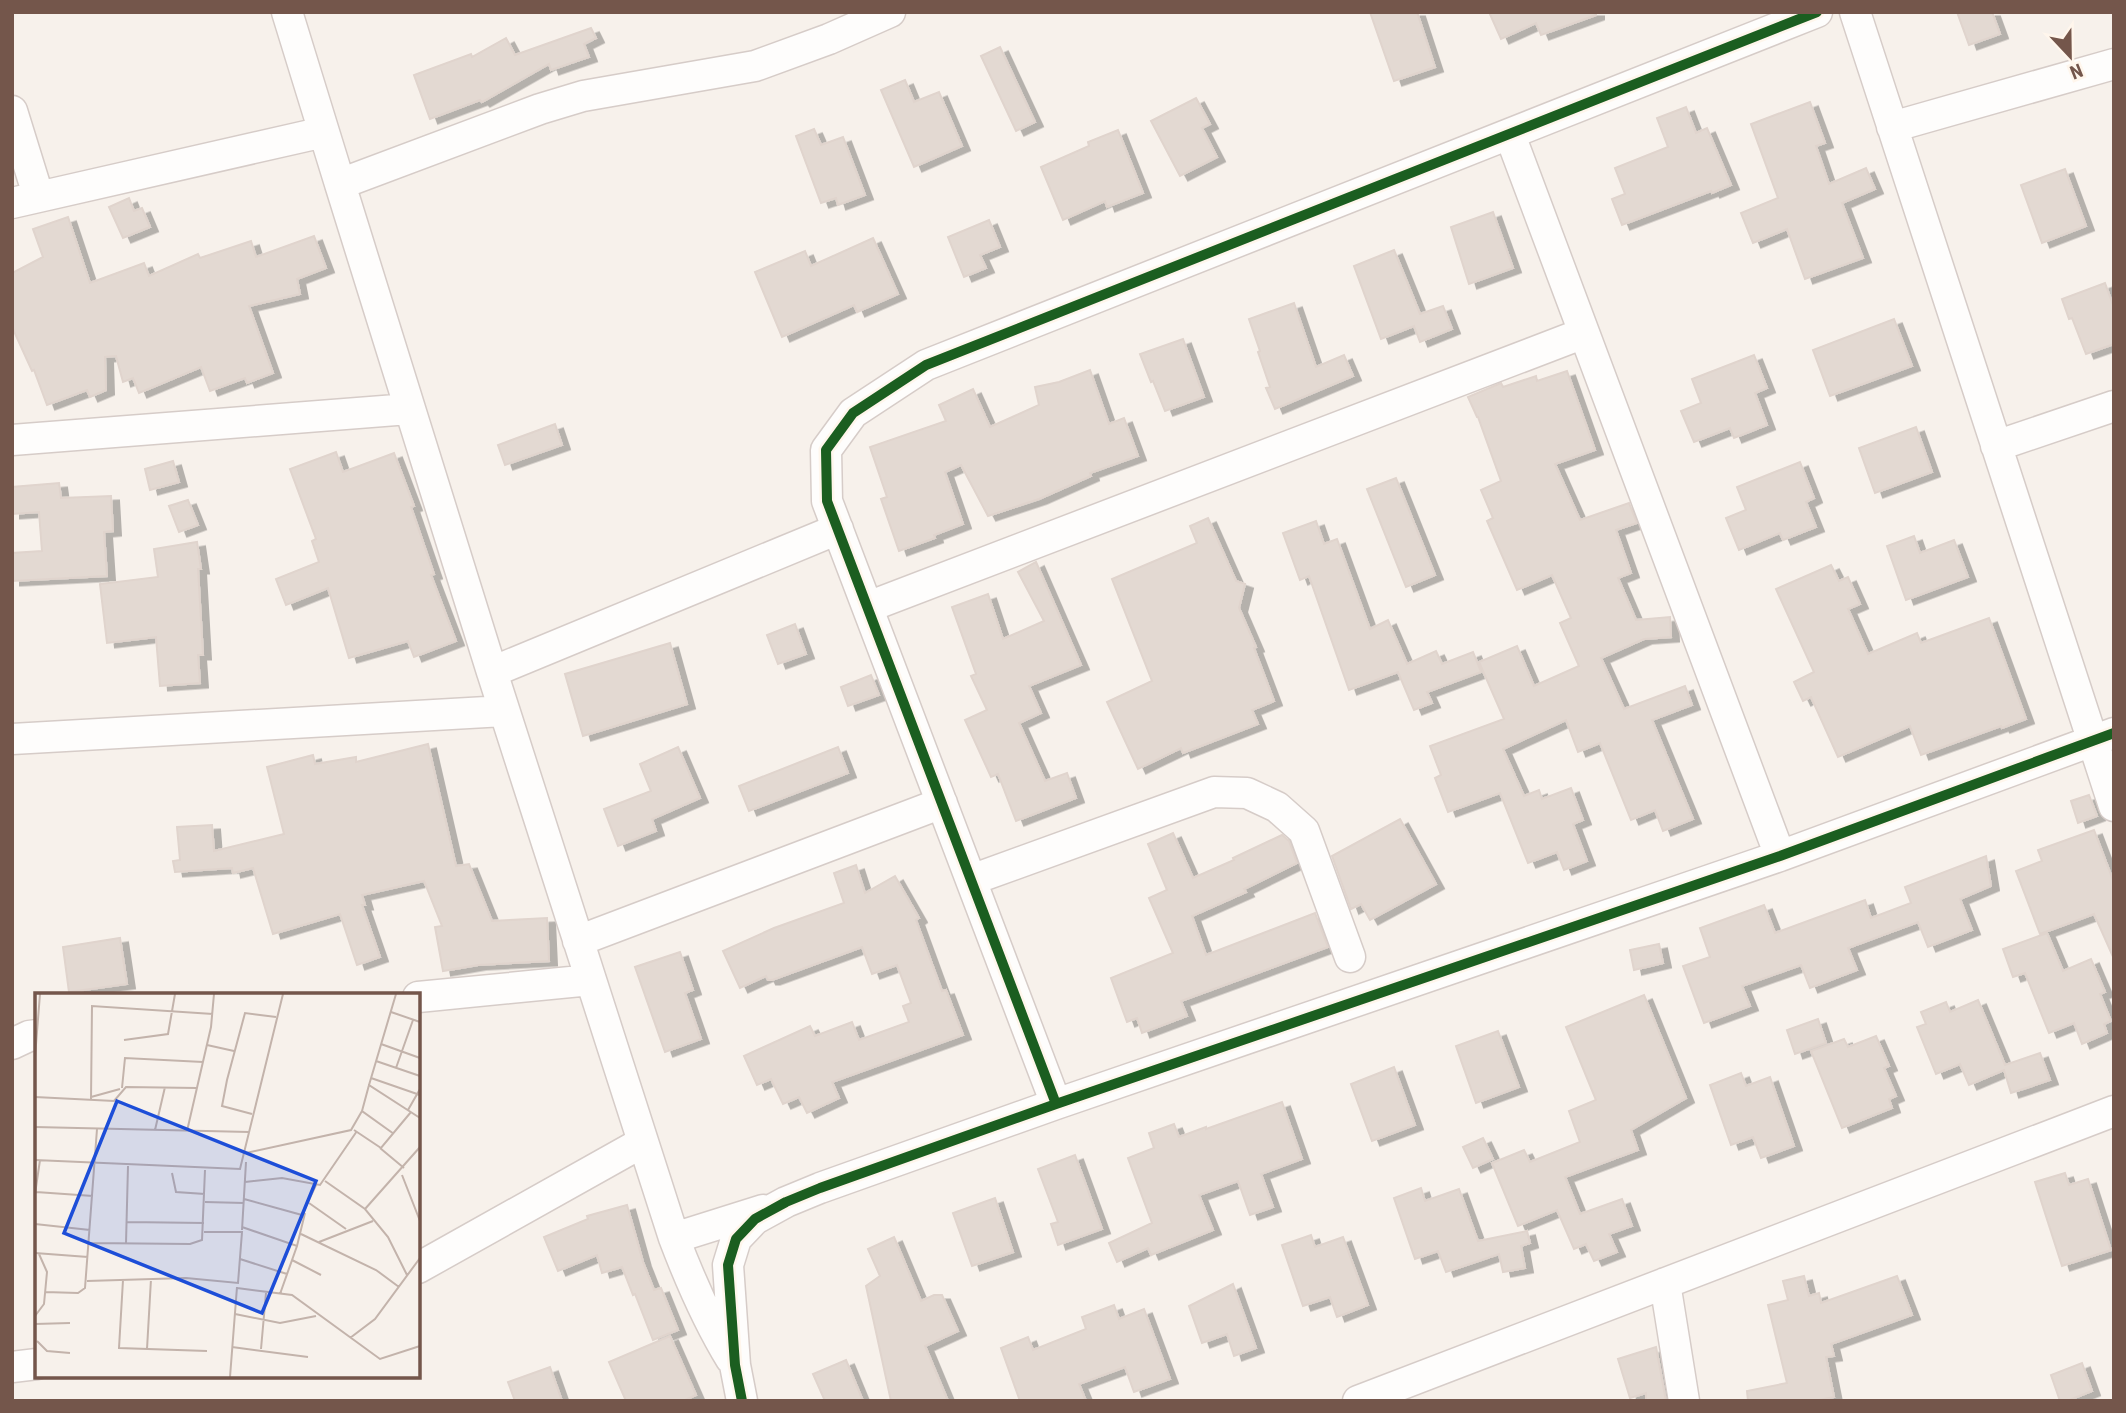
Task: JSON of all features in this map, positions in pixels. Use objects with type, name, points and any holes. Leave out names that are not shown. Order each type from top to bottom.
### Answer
[{"type":"street","points":[[287,12],[504,711],[674,1238],[708,1319],[734,1365]]},
{"type":"street","points":[[340,184],[540,109],[583,96],[755,66],[830,39],[890,12]]},
{"type":"street","points":[[1056,1104],[827,500],[826,450],[853,413],[926,365],[1817,12]]},
{"type":"street","points":[[1855,12],[1996,446],[2103,737],[2114,806]]},
{"type":"street","points":[[1892,127],[2114,64]]},
{"type":"street","points":[[12,111],[25,199],[324,132]]},
{"type":"street","points":[[1510,135],[1780,856]]},
{"type":"street","points":[[867,607],[1584,333]]},
{"type":"street","points":[[1996,446],[2114,407]]},
{"type":"street","points":[[12,440],[409,409]]},
{"type":"street","points":[[492,671],[838,529]]},
{"type":"street","points":[[12,740],[504,711]]},
{"type":"street","points":[[674,1238],[786,1202],[1056,1104],[1780,856],[2103,737]]},
{"type":"street","points":[[971,880],[1214,792],[1247,793],[1276,807],[1304,831],[1350,957]]},
{"type":"street","points":[[579,941],[942,803]]},
{"type":"street","points":[[420,997],[591,980]]},
{"type":"street","points":[[12,1044],[29,1035],[35,1035]]},
{"type":"street","points":[[1364,1400],[2114,1111]]},
{"type":"street","points":[[420,1267],[643,1142]]},
{"type":"street","points":[[742,1401],[734,1365],[728,1265],[736,1239],[755,1219],[786,1202]]},
{"type":"street","points":[[1665,1283],[1684,1401]]},
{"type":"street","points":[[12,1367],[35,1364]]},
{"type":"building","points":[[1370,12],[1417,12],[1435,67],[1394,81]]},
{"type":"building","points":[[1489,12],[1596,12],[1596,15],[1541,35],[1536,23],[1501,39]]},
{"type":"building","points":[[1957,12],[1992,12],[2000,34],[1969,45]]},
{"type":"building","points":[[591,28],[596,38],[584,44],[589,57],[551,70],[549,64],[482,102],[480,100],[430,119],[414,75],[471,54],[472,57],[506,38],[515,55]]},
{"type":"building","points":[[1000,47],[1035,122],[1016,131],[981,56]]},
{"type":"building","points":[[905,80],[914,102],[939,92],[962,146],[914,167],[881,90]]},
{"type":"building","points":[[1196,98],[1210,124],[1202,128],[1217,157],[1180,176],[1151,121]]},
{"type":"building","points":[[1810,102],[1825,143],[1816,146],[1829,184],[1866,168],[1875,189],[1842,203],[1863,258],[1805,279],[1787,229],[1753,243],[1741,213],[1778,198],[1751,124]]},
{"type":"building","points":[[1686,107],[1696,133],[1707,128],[1731,185],[1622,225],[1612,199],[1625,194],[1615,168],[1668,147],[1657,118]]},
{"type":"building","points":[[814,129],[821,145],[843,137],[865,195],[838,205],[836,198],[821,203],[796,136]]},
{"type":"building","points":[[1118,130],[1143,193],[1107,207],[1105,201],[1063,220],[1041,167],[1089,146],[1088,142]]},
{"type":"building","points":[[2065,169],[2086,226],[2042,243],[2021,185]]},
{"type":"building","points":[[129,198],[134,211],[142,208],[150,227],[123,238],[109,207]]},
{"type":"building","points":[[1493,212],[1513,268],[1469,284],[1451,227]]},
{"type":"building","points":[[68,217],[90,283],[144,263],[149,276],[198,254],[200,258],[251,241],[256,257],[314,236],[326,268],[297,279],[300,294],[249,306],[273,373],[247,383],[245,378],[210,391],[201,367],[139,393],[133,378],[123,382],[116,356],[105,357],[106,390],[90,397],[87,390],[47,405],[34,370],[32,371],[12,327],[12,273],[43,257],[33,229]]},
{"type":"building","points":[[989,220],[1000,247],[980,255],[986,268],[964,277],[948,237]]},
{"type":"building","points":[[873,238],[898,294],[857,312],[854,305],[782,337],[755,272],[805,251],[811,266]]},
{"type":"building","points":[[1394,250],[1420,314],[1443,306],[1452,329],[1420,342],[1414,326],[1381,339],[1354,266]]},
{"type":"building","points":[[2105,283],[2114,308],[2114,344],[2086,354],[2062,299]]},
{"type":"building","points":[[1294,303],[1316,367],[1344,355],[1353,376],[1275,409],[1266,388],[1270,387],[1249,319]]},
{"type":"building","points":[[1894,319],[1912,366],[1830,396],[1813,350]]},
{"type":"building","points":[[1183,339],[1204,397],[1165,411],[1140,354]]},
{"type":"building","points":[[1754,355],[1767,388],[1755,393],[1767,425],[1734,438],[1730,428],[1694,442],[1681,411],[1701,403],[1692,379]]},
{"type":"building","points":[[1090,370],[1109,424],[1124,418],[1138,456],[1090,473],[1091,476],[1039,499],[988,516],[961,465],[945,472],[963,524],[899,551],[881,499],[887,497],[870,447],[946,421],[939,405],[973,389],[990,427],[1039,405],[1035,387],[1059,382]]},
{"type":"building","points":[[1567,371],[1595,450],[1555,464],[1580,520],[1629,503],[1637,523],[1616,530],[1631,573],[1618,578],[1636,620],[1670,617],[1671,637],[1644,639],[1601,658],[1624,709],[1685,686],[1692,705],[1652,720],[1693,819],[1663,831],[1655,810],[1631,820],[1600,743],[1578,752],[1566,720],[1503,749],[1524,796],[1539,790],[1542,799],[1571,788],[1583,820],[1573,824],[1587,861],[1564,870],[1557,852],[1528,863],[1500,793],[1448,812],[1435,778],[1441,775],[1430,746],[1504,719],[1479,662],[1517,646],[1534,686],[1579,666],[1560,623],[1571,618],[1552,575],[1517,590],[1487,521],[1493,518],[1481,490],[1501,481],[1468,397],[1501,383],[1503,387],[1536,376],[1537,381]]},
{"type":"building","points":[[555,424],[562,445],[505,465],[498,445]]},
{"type":"building","points":[[1916,427],[1932,472],[1875,493],[1859,448]]},
{"type":"building","points":[[336,452],[343,472],[394,453],[414,506],[411,507],[434,574],[431,575],[456,641],[414,657],[408,641],[349,658],[328,588],[286,605],[276,579],[319,562],[312,541],[316,539],[290,469]]},
{"type":"building","points":[[173,461],[179,482],[150,490],[145,469]]},
{"type":"building","points":[[1800,462],[1814,498],[1806,502],[1816,527],[1783,540],[1780,533],[1739,550],[1726,518],[1746,510],[1737,487]]},
{"type":"building","points":[[1396,478],[1435,575],[1406,587],[1367,489]]},
{"type":"building","points":[[59,483],[61,498],[111,496],[113,531],[104,532],[107,576],[12,581],[12,553],[42,551],[39,512],[12,514],[12,487]]},
{"type":"building","points":[[188,500],[198,525],[179,532],[169,506]]},
{"type":"building","points":[[1208,518],[1236,581],[1245,584],[1239,608],[1256,647],[1254,648],[1274,701],[1252,710],[1258,724],[1183,753],[1181,748],[1138,769],[1107,702],[1152,681],[1112,579],[1197,543],[1190,526]]},
{"type":"building","points":[[1316,521],[1324,544],[1337,539],[1370,629],[1388,620],[1407,664],[1436,651],[1442,664],[1473,652],[1481,672],[1427,692],[1432,703],[1414,710],[1398,672],[1349,690],[1309,576],[1300,580],[1283,533]]},
{"type":"building","points":[[1914,536],[1920,553],[1954,540],[1968,577],[1906,600],[1887,546]]},
{"type":"building","points":[[197,542],[201,569],[198,569],[203,655],[198,655],[200,683],[160,686],[156,637],[107,643],[100,584],[158,577],[154,549]]},
{"type":"building","points":[[1036,562],[1081,665],[1029,686],[1041,713],[1019,723],[1045,781],[1067,773],[1076,798],[1016,821],[998,774],[991,777],[965,720],[987,710],[971,676],[976,674],[952,607],[988,594],[1003,639],[1044,621],[1018,572]]},
{"type":"building","points":[[1831,565],[1839,581],[1848,577],[1860,604],[1848,609],[1868,654],[1917,633],[1921,643],[1989,618],[2026,719],[1921,755],[1910,726],[1838,757],[1811,697],[1803,701],[1794,682],[1814,672],[1776,589]]},
{"type":"building","points":[[795,624],[806,654],[778,664],[767,635]]},
{"type":"building","points":[[670,643],[687,704],[583,736],[565,674]]},
{"type":"building","points":[[871,675],[879,695],[848,706],[841,687]]},
{"type":"building","points":[[428,744],[456,866],[469,864],[492,921],[547,918],[549,961],[478,965],[443,971],[435,927],[442,926],[424,881],[362,895],[365,905],[362,905],[380,957],[357,965],[340,914],[273,934],[253,868],[233,873],[232,868],[175,872],[173,861],[180,860],[177,827],[212,825],[214,851],[284,834],[267,767],[313,755],[315,764],[356,757],[356,762]]},
{"type":"building","points":[[678,747],[700,798],[652,819],[656,831],[618,846],[604,809],[651,791],[640,764]]},
{"type":"building","points":[[838,747],[848,773],[749,811],[739,786]]},
{"type":"building","points":[[2089,795],[2097,816],[2078,823],[2071,801]]},
{"type":"building","points":[[1400,819],[1436,884],[1370,920],[1361,904],[1351,909],[1332,856]]},
{"type":"building","points":[[2094,830],[2114,883],[2114,959],[2094,914],[2040,934],[2016,871],[2042,861],[2038,850]]},
{"type":"building","points":[[1173,833],[1193,878],[1282,835],[1289,841],[1297,863],[1244,889],[1246,892],[1192,916],[1206,955],[1315,913],[1328,947],[1181,1001],[1187,1016],[1142,1033],[1137,1018],[1127,1022],[1111,978],[1173,953],[1149,898],[1167,890],[1148,844]]},
{"type":"building","points":[[1986,856],[1991,886],[1960,899],[1972,930],[1928,947],[1918,922],[1848,948],[1857,970],[1810,988],[1801,965],[1742,986],[1750,1006],[1704,1023],[1683,966],[1710,957],[1700,928],[1764,905],[1775,933],[1865,900],[1871,918],[1911,903],[1905,887]]},
{"type":"building","points":[[856,865],[865,893],[895,876],[919,918],[916,920],[942,991],[946,990],[963,1035],[832,1082],[839,1098],[807,1113],[799,1097],[783,1104],[771,1079],[757,1085],[744,1056],[810,1026],[815,1036],[852,1022],[859,1040],[909,1022],[903,1006],[911,1003],[897,965],[872,974],[862,947],[772,980],[768,980],[766,976],[740,988],[723,951],[774,928],[844,903],[834,873]]},
{"type":"building","points":[[2047,933],[2063,971],[2091,959],[2105,992],[2100,994],[2111,1021],[2104,1024],[2107,1033],[2082,1044],[2074,1023],[2049,1033],[2025,973],[2013,977],[2003,949]]},
{"type":"building","points":[[120,938],[127,984],[69,992],[63,947]]},
{"type":"building","points":[[1659,944],[1663,963],[1634,970],[1630,950]]},
{"type":"building","points":[[680,952],[693,990],[685,993],[701,1039],[665,1052],[635,967]]},
{"type":"building","points":[[1644,995],[1686,1098],[1631,1130],[1638,1150],[1565,1177],[1580,1214],[1622,1199],[1632,1226],[1609,1234],[1617,1252],[1594,1261],[1586,1244],[1574,1249],[1557,1210],[1518,1226],[1492,1163],[1524,1150],[1530,1162],[1580,1142],[1569,1111],[1596,1100],[1566,1027]]},
{"type":"building","points":[[1978,1000],[2005,1065],[2040,1053],[2050,1080],[2011,1093],[2004,1070],[1969,1085],[1960,1064],[1936,1074],[1917,1027],[1926,1024],[1921,1012],[1946,1002],[1950,1012]]},
{"type":"building","points":[[1818,1019],[1826,1043],[1795,1054],[1787,1030]]},
{"type":"building","points":[[1498,1031],[1519,1087],[1476,1103],[1456,1046]]},
{"type":"building","points":[[1876,1036],[1889,1066],[1884,1068],[1896,1096],[1889,1099],[1892,1108],[1842,1128],[1811,1051],[1844,1039],[1848,1047]]},
{"type":"building","points":[[1394,1067],[1415,1125],[1372,1141],[1351,1084]]},
{"type":"building","points":[[1741,1073],[1746,1086],[1770,1077],[1794,1146],[1761,1158],[1753,1137],[1731,1145],[1710,1085]]},
{"type":"building","points":[[1282,1102],[1302,1159],[1261,1174],[1273,1207],[1250,1215],[1238,1181],[1199,1195],[1213,1230],[1151,1255],[1148,1248],[1117,1262],[1109,1243],[1152,1223],[1128,1158],[1154,1148],[1149,1133],[1174,1124],[1179,1137]]},
{"type":"building","points":[[1483,1138],[1493,1159],[1473,1168],[1463,1147]]},
{"type":"building","points":[[1075,1155],[1102,1229],[1058,1245],[1051,1224],[1058,1222],[1038,1169]]},
{"type":"building","points":[[2065,1173],[2069,1185],[2088,1179],[2111,1250],[2062,1266],[2035,1182]]},
{"type":"building","points":[[1421,1188],[1425,1201],[1459,1189],[1478,1241],[1527,1231],[1530,1243],[1521,1246],[1525,1268],[1503,1272],[1499,1254],[1446,1272],[1438,1251],[1415,1259],[1394,1198]]},
{"type":"building","points":[[995,1198],[1013,1252],[972,1266],[953,1213]]},
{"type":"building","points":[[627,1205],[654,1290],[661,1288],[678,1330],[653,1340],[622,1267],[602,1273],[597,1255],[558,1271],[544,1237],[588,1219],[587,1216]]},
{"type":"building","points":[[1311,1235],[1315,1247],[1343,1237],[1368,1305],[1337,1317],[1330,1297],[1303,1306],[1282,1245]]},
{"type":"building","points":[[894,1237],[921,1301],[934,1295],[942,1295],[958,1331],[925,1346],[948,1401],[891,1401],[866,1286],[880,1276],[868,1249]]},
{"type":"building","points":[[1804,1276],[1809,1296],[1819,1293],[1821,1303],[1897,1276],[1912,1315],[1831,1344],[1834,1356],[1826,1357],[1834,1397],[1814,1401],[1748,1401],[1747,1391],[1787,1383],[1768,1305],[1788,1300],[1783,1281]]},
{"type":"building","points":[[1233,1284],[1256,1348],[1234,1356],[1227,1334],[1202,1343],[1189,1306]]},
{"type":"building","points":[[1114,1305],[1119,1319],[1144,1309],[1170,1379],[1134,1392],[1125,1367],[1079,1384],[1086,1401],[1020,1401],[1001,1348],[1028,1337],[1033,1350],[1086,1329],[1082,1317]]},
{"type":"building","points":[[670,1336],[696,1395],[683,1401],[626,1401],[609,1362]]},
{"type":"building","points":[[1656,1347],[1666,1401],[1646,1401],[1646,1393],[1630,1398],[1618,1359]]},
{"type":"building","points":[[846,1360],[863,1401],[825,1401],[813,1374]]},
{"type":"building","points":[[2082,1363],[2092,1391],[2060,1401],[2051,1375]]},
{"type":"building","points":[[550,1367],[562,1401],[515,1401],[508,1382]]},
{"type":"cycle path","points":[[1056,1104],[827,501],[826,450],[853,413],[926,365],[1817,12]]},
{"type":"cycle path","points":[[742,1401],[735,1365],[728,1265],[736,1239],[755,1219],[786,1202],[1056,1104],[1780,856],[2114,733]]}]
